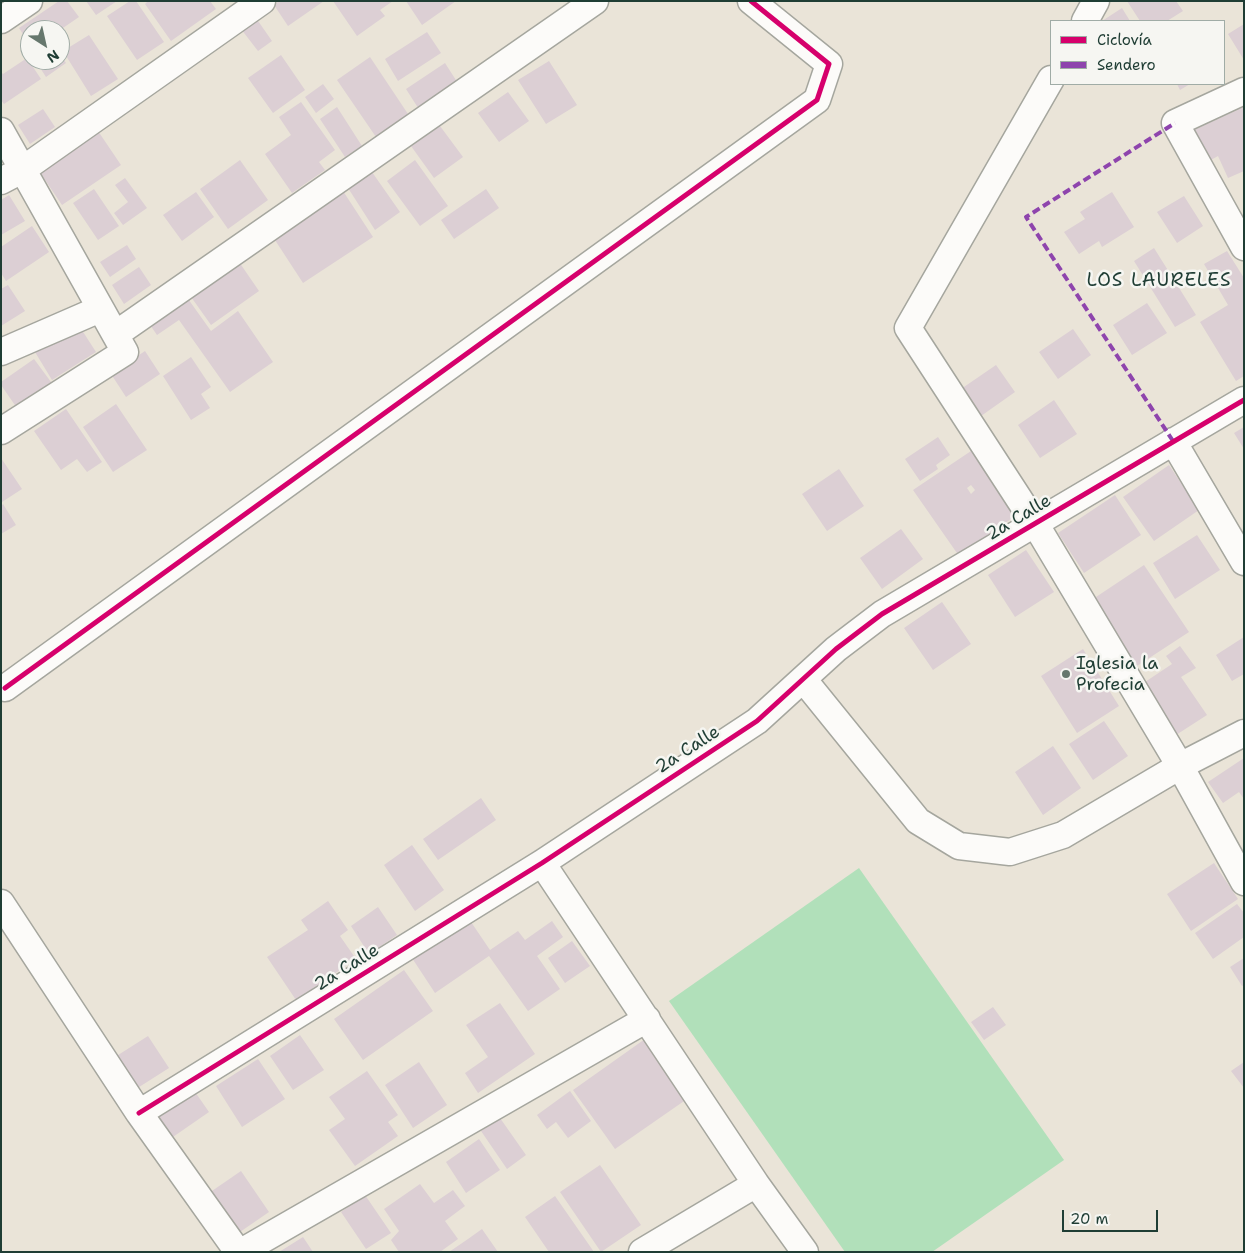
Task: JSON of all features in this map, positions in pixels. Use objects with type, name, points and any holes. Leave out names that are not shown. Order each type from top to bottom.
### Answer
[{"type":"street","points":[[1,20],[29,1]]},
{"type":"street","points":[[12,176],[262,1]]},
{"type":"street","points":[[116,334],[595,1]]},
{"type":"street","points":[[5,688],[817,100],[829,64],[751,1]]},
{"type":"street","points":[[1086,20],[1096,1]]},
{"type":"street","points":[[1050,81],[908,328],[1036,525],[1180,766],[1244,882]]},
{"type":"street","points":[[1244,91],[1175,123],[1244,247]]},
{"type":"street","points":[[1,131],[12,176],[100,309],[125,352],[1,431]]},
{"type":"street","points":[[1,352],[100,309]]},
{"type":"street","name":"2a Calle","points":[[139,1113],[542,863],[757,721],[836,649],[882,614],[1036,525],[1244,400]]},
{"type":"street","points":[[1173,441],[1244,562]]},
{"type":"street","points":[[803,679],[918,821],[959,846],[1010,852],[1062,835],[1180,766],[1244,733]]},
{"type":"street","points":[[542,863],[756,1184],[806,1252]]},
{"type":"street","points":[[1,903],[139,1113],[240,1252],[647,1019]]},
{"type":"street","points":[[642,1252],[756,1184]]},
{"type":"green space","points":[[859,868],[1064,1160],[932,1252],[845,1252],[669,1001]]},
{"type":"building","points":[[59,1],[67,1],[79,17],[70,23],[70,20],[31,20]]},
{"type":"building","points":[[86,1],[117,1],[96,15]]},
{"type":"building","points":[[130,1],[136,1],[164,42],[137,60],[107,16]]},
{"type":"building","points":[[148,1],[210,1],[216,9],[171,41],[145,4]]},
{"type":"building","points":[[279,1],[324,1],[288,26],[274,5]]},
{"type":"building","points":[[333,1],[393,1],[380,10],[385,16],[357,36]]},
{"type":"building","points":[[406,1],[456,1],[422,25]]},
{"type":"building","points":[[1127,1],[1176,1],[1183,11],[1169,20],[1139,20]]},
{"type":"building","points":[[1122,8],[1129,20],[1104,20]]},
{"type":"building","points":[[256,18],[272,41],[258,51],[241,29]]},
{"type":"building","points":[[1244,24],[1244,60],[1228,34]]},
{"type":"building","points":[[427,32],[441,53],[398,81],[385,59]]},
{"type":"building","points":[[89,35],[118,79],[91,96],[70,62],[70,47]]},
{"type":"building","points":[[281,55],[305,90],[273,113],[248,78]]},
{"type":"building","points":[[370,57],[408,114],[376,137],[337,80]]},
{"type":"building","points":[[549,61],[577,105],[546,124],[518,80]]},
{"type":"building","points":[[20,63],[20,70],[35,70],[41,79],[4,104],[1,100],[1,72],[3,74]]},
{"type":"building","points":[[445,63],[461,88],[422,114],[406,89]]},
{"type":"building","points":[[41,70],[56,70],[46,77]]},
{"type":"building","points":[[323,84],[334,99],[316,113],[305,97]]},
{"type":"building","points":[[1178,85],[1188,85],[1180,90]]},
{"type":"building","points":[[508,92],[529,121],[499,142],[478,113]]},
{"type":"building","points":[[301,102],[335,150],[319,162],[325,170],[292,193],[265,154],[291,135],[279,117]]},
{"type":"building","points":[[337,107],[362,146],[345,157],[320,119]]},
{"type":"building","points":[[1244,107],[1244,171],[1228,178],[1218,156],[1209,161],[1194,130]]},
{"type":"building","points":[[43,109],[55,127],[30,144],[18,125]]},
{"type":"building","points":[[440,126],[463,157],[434,178],[411,146]]},
{"type":"building","points":[[98,131],[121,165],[62,205],[39,171]]},
{"type":"building","points":[[240,160],[268,200],[228,229],[200,189]]},
{"type":"building","points":[[415,160],[448,206],[420,226],[387,181]]},
{"type":"building","points":[[372,172],[400,212],[375,230],[348,188]]},
{"type":"building","points":[[125,178],[147,208],[123,225],[114,213],[128,202],[115,185]]},
{"type":"building","points":[[94,189],[119,226],[98,240],[73,203]]},
{"type":"building","points":[[486,189],[499,208],[454,239],[441,220]]},
{"type":"building","points":[[343,191],[373,237],[303,283],[273,237]]},
{"type":"building","points":[[196,192],[214,217],[182,241],[163,215]]},
{"type":"building","points":[[1112,192],[1134,227],[1102,247],[1099,241],[1079,254],[1064,232],[1085,219],[1080,212]]},
{"type":"building","points":[[9,195],[25,221],[1,235],[1,200]]},
{"type":"building","points":[[1184,196],[1203,226],[1177,243],[1157,212]]},
{"type":"building","points":[[32,226],[49,252],[6,281],[1,273],[1,247]]},
{"type":"building","points":[[127,245],[136,259],[110,277],[100,262]]},
{"type":"building","points":[[1154,248],[1196,315],[1175,327],[1134,261]]},
{"type":"building","points":[[1227,251],[1244,278],[1244,376],[1236,381],[1200,322],[1228,305],[1204,264]]},
{"type":"building","points":[[237,259],[259,291],[211,325],[189,294]]},
{"type":"building","points":[[139,267],[151,285],[124,304],[112,285]]},
{"type":"building","points":[[8,285],[25,311],[1,326],[1,289]]},
{"type":"building","points":[[186,296],[211,331],[238,311],[273,362],[230,392],[179,320],[157,335],[148,322]]},
{"type":"building","points":[[1147,303],[1167,333],[1132,355],[1113,325]]},
{"type":"building","points":[[78,324],[96,352],[52,380],[35,352]]},
{"type":"building","points":[[1073,329],[1091,355],[1058,379],[1039,352]]},
{"type":"building","points":[[145,351],[160,374],[126,397],[111,374]]},
{"type":"building","points":[[191,357],[211,387],[201,394],[210,408],[191,420],[163,376]]},
{"type":"building","points":[[34,359],[54,386],[19,411],[1,385],[1,382]]},
{"type":"building","points":[[996,365],[1015,392],[981,416],[961,389]]},
{"type":"building","points":[[1054,400],[1077,434],[1040,458],[1018,425]]},
{"type":"building","points":[[116,404],[147,450],[113,472],[83,427]]},
{"type":"building","points":[[66,409],[102,462],[87,472],[77,459],[61,470],[34,431]]},
{"type":"building","points":[[1244,427],[1244,449],[1234,433]]},
{"type":"building","points":[[938,437],[950,455],[936,465],[938,469],[920,481],[905,459]]},
{"type":"building","points":[[971,451],[1015,516],[959,556],[913,490]],"holes":[[[971,485],[975,490],[971,494],[967,488]]]},
{"type":"building","points":[[1,458],[22,489],[2,502],[1,501]]},
{"type":"building","points":[[1169,465],[1199,510],[1154,541],[1123,497]]},
{"type":"building","points":[[839,469],[864,506],[827,531],[802,494]]},
{"type":"building","points":[[1115,495],[1141,535],[1084,573],[1058,533]]},
{"type":"building","points":[[3,504],[16,525],[1,534],[1,506]]},
{"type":"building","points":[[901,529],[923,559],[882,589],[860,558]]},
{"type":"building","points":[[1197,535],[1220,570],[1175,599],[1153,563]]},
{"type":"building","points":[[1026,550],[1054,592],[1015,617],[988,575]]},
{"type":"building","points":[[1144,565],[1189,632],[1137,666],[1093,599]]},
{"type":"building","points":[[942,602],[971,644],[933,670],[904,628]]},
{"type":"building","points":[[1244,637],[1244,674],[1232,681],[1216,655]]},
{"type":"building","points":[[1180,646],[1196,668],[1181,677],[1207,715],[1176,735],[1142,684],[1172,664],[1166,656]]},
{"type":"building","points":[[1083,649],[1119,706],[1077,733],[1041,676]]},
{"type":"building","points":[[1104,721],[1128,756],[1093,780],[1069,744]]},
{"type":"building","points":[[1053,746],[1081,788],[1043,815],[1015,772]]},
{"type":"building","points":[[1244,758],[1244,799],[1239,792],[1223,803],[1208,782]]},
{"type":"building","points":[[481,798],[496,820],[438,860],[423,839]]},
{"type":"building","points":[[412,845],[444,890],[415,911],[384,865]]},
{"type":"building","points":[[1214,863],[1238,899],[1191,931],[1167,894]]},
{"type":"building","points":[[328,901],[348,930],[340,936],[356,959],[296,1000],[267,957],[308,930],[301,920]]},
{"type":"building","points":[[1237,904],[1244,913],[1244,937],[1213,959],[1195,933]]},
{"type":"building","points":[[378,907],[397,935],[369,954],[351,926]]},
{"type":"building","points":[[469,919],[490,950],[518,931],[525,940],[552,921],[563,937],[537,956],[560,989],[528,1011],[489,956],[435,993],[412,958]]},
{"type":"building","points":[[572,941],[590,966],[565,983],[548,958]]},
{"type":"building","points":[[1244,958],[1244,985],[1242,986],[1230,967]]},
{"type":"building","points":[[404,970],[433,1011],[363,1060],[334,1019]]},
{"type":"building","points":[[500,1003],[535,1054],[478,1093],[465,1073],[488,1057],[466,1025]]},
{"type":"building","points":[[993,1007],[1006,1025],[984,1040],[971,1022]]},
{"type":"building","points":[[300,1035],[324,1070],[293,1090],[270,1056]]},
{"type":"building","points":[[148,1036],[169,1068],[136,1089],[115,1057]]},
{"type":"building","points":[[645,1039],[687,1099],[615,1149],[573,1090]]},
{"type":"building","points":[[258,1059],[285,1099],[242,1127],[216,1086]]},
{"type":"building","points":[[419,1062],[447,1105],[413,1128],[385,1085]]},
{"type":"building","points":[[1244,1062],[1244,1088],[1231,1071]]},
{"type":"building","points":[[367,1071],[398,1115],[388,1122],[398,1136],[355,1166],[329,1130],[345,1119],[329,1097]]},
{"type":"building","points":[[193,1089],[209,1112],[170,1139],[154,1117]]},
{"type":"building","points":[[570,1091],[591,1121],[568,1138],[556,1122],[547,1129],[537,1115]]},
{"type":"building","points":[[500,1118],[526,1155],[507,1169],[481,1131]]},
{"type":"building","points":[[479,1139],[500,1170],[466,1193],[446,1162]]},
{"type":"building","points":[[600,1165],[641,1225],[601,1252],[560,1192]]},
{"type":"building","points":[[241,1171],[269,1212],[237,1234],[209,1193]]},
{"type":"building","points":[[420,1184],[434,1203],[453,1190],[465,1206],[445,1221],[458,1239],[440,1252],[399,1252],[391,1240],[399,1231],[384,1209]]},
{"type":"building","points":[[365,1195],[391,1233],[366,1249],[341,1212]]},
{"type":"building","points":[[555,1196],[594,1252],[549,1252],[525,1217]]},
{"type":"building","points":[[482,1229],[498,1252],[449,1252],[468,1239]]},
{"type":"building","points":[[303,1237],[313,1252],[279,1252]]},
{"type":"marked path","points":[[1173,441],[1026,217],[1175,123]]},
{"type":"cycle path","points":[[5,688],[817,100],[829,64],[751,1]]},
{"type":"cycle path","points":[[139,1113],[542,863],[757,721],[836,649],[882,614],[1244,400]]},
{"type":"place","name":"Iglesia la Profecia","points":[[1066,674]]},
{"type":"district","name":"LOS LAURELES","points":[[1159,281]]}]
